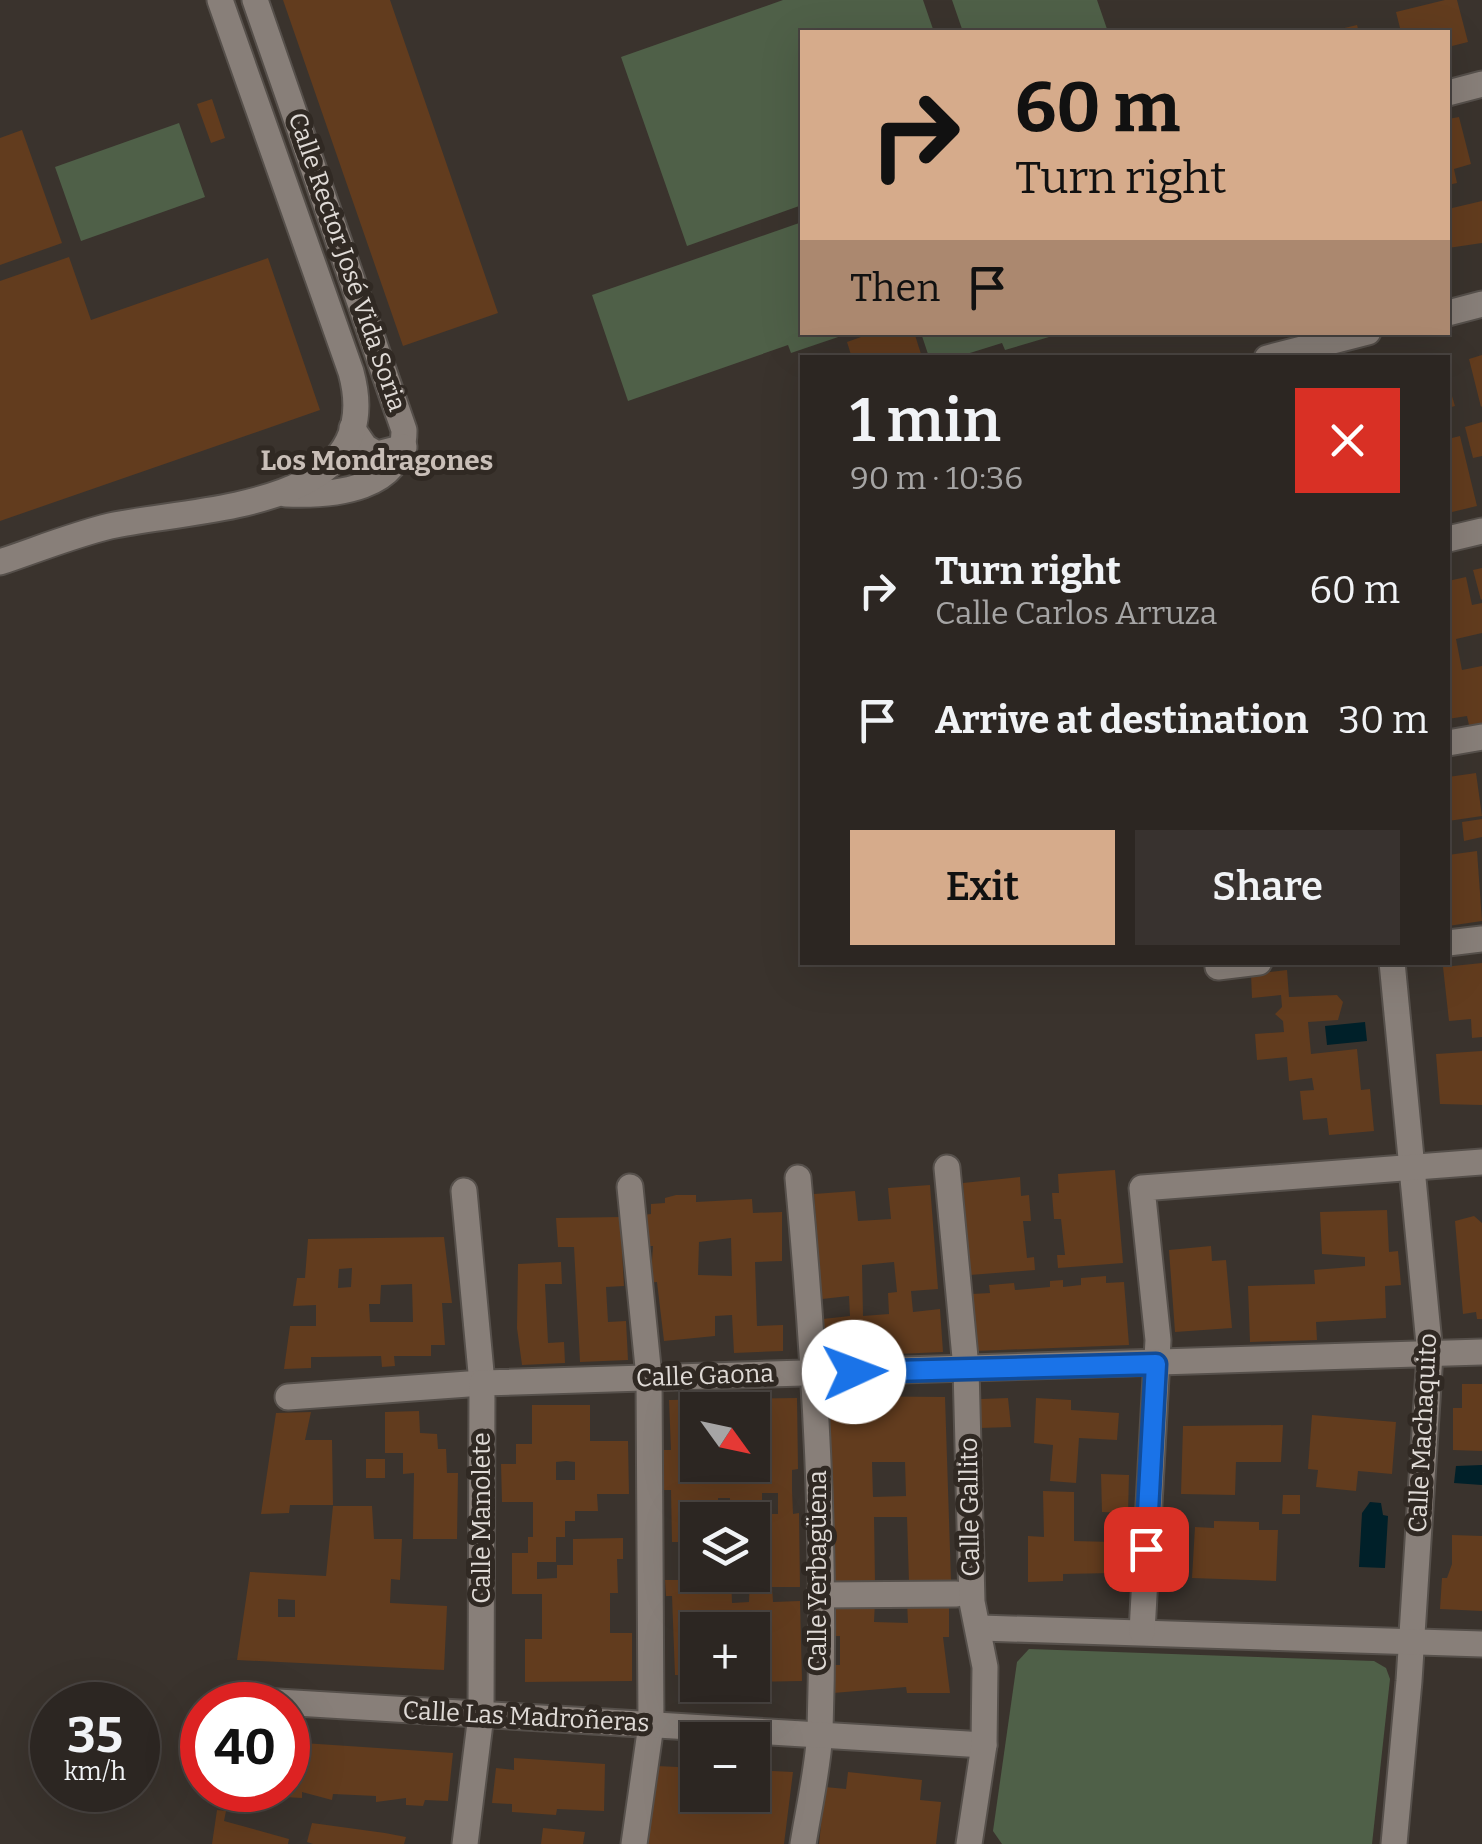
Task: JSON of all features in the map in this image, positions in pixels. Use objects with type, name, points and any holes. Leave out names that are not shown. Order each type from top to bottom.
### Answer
[{"type":"street","name":"Calle Rector José Vida Soria","points":[[220,0],[358,397],[352,428],[330,462],[286,494]]},
{"type":"street","name":"Calle Rector José Vida Soria","points":[[255,0],[402,414],[404,447],[398,464],[367,484],[312,495],[286,494]]},
{"type":"street","points":[[1450,92],[1482,84]]},
{"type":"street","points":[[1450,312],[1482,304]]},
{"type":"street","points":[[1278,355],[1356,335]]},
{"type":"street","points":[[352,428],[365,447],[377,454],[404,447]]},
{"type":"street","points":[[0,562],[108,527],[286,494]]},
{"type":"street","points":[[1450,538],[1482,530]]},
{"type":"street","points":[[1450,743],[1482,737]]},
{"type":"street","points":[[1450,943],[1482,939]]},
{"type":"street","points":[[1218,966],[1228,965]]},
{"type":"street","name":"Calle Machaquito","points":[[1392,965],[1430,1354],[1394,1844]]},
{"type":"street","points":[[1142,1632],[1156,1364],[1142,1188],[1482,1162]]},
{"type":"street","name":"Calle Gallito","points":[[947,1168],[966,1368],[972,1602],[981,1628],[984,1744],[969,1844]]},
{"type":"street","name":"Calle Yerbagüena","points":[[798,1178],[816,1373],[819,1595],[820,1735],[804,1844]]},
{"type":"street","points":[[630,1187],[648,1378],[651,1725],[634,1844]]},
{"type":"street","name":"Calle Manolete","points":[[464,1192],[482,1383],[480,1716],[465,1844]]},
{"type":"street","name":"Calle Gaona","points":[[288,1397],[482,1383],[1482,1352]]},
{"type":"street","points":[[819,1595],[956,1594]]},
{"type":"street","points":[[981,1628],[1482,1644]]},
{"type":"street","name":"Calle Las Madroñeras","points":[[310,1704],[984,1744]]},
{"type":"green space","points":[[783,0],[923,0],[933,30],[800,30],[800,206],[687,246],[621,57]]},
{"type":"green space","points":[[952,0],[1097,0],[1107,30],[962,30]]},
{"type":"green space","points":[[179,123],[205,197],[81,241],[55,167]]},
{"type":"green space","points":[[800,223],[800,335],[844,335],[791,353],[788,345],[628,401],[592,295]]},
{"type":"green space","points":[[922,335],[1049,337],[1005,350],[1002,343],[963,355],[928,355]]},
{"type":"green space","points":[[1029,1649],[1374,1661],[1386,1668],[1390,1679],[1372,1844],[1002,1844],[993,1831],[1017,1662]]},
{"type":"water","points":[[1365,1022],[1367,1041],[1327,1045],[1325,1026]]},
{"type":"water","points":[[1482,1465],[1482,1485],[1454,1483],[1456,1466]]},
{"type":"water","points":[[1370,1502],[1381,1503],[1383,1515],[1388,1516],[1385,1568],[1359,1567],[1362,1513]]},
{"type":"building","points":[[283,0],[390,0],[498,313],[403,346]]},
{"type":"building","points":[[1457,0],[1468,42],[1450,46],[1450,30],[1400,30],[1396,12]]},
{"type":"building","points":[[212,99],[225,138],[211,143],[197,104]]},
{"type":"building","points":[[1459,117],[1471,164],[1454,169],[1457,183],[1450,185],[1450,119]]},
{"type":"building","points":[[22,130],[62,243],[0,265],[0,138]]},
{"type":"building","points":[[1482,201],[1482,243],[1450,248],[1450,209]]},
{"type":"building","points":[[69,257],[91,320],[268,258],[320,410],[0,521],[0,281]]},
{"type":"building","points":[[867,335],[915,335],[921,354],[851,355],[847,342]]},
{"type":"building","points":[[1482,355],[1482,406],[1481,407],[1469,359]]},
{"type":"building","points":[[1482,422],[1482,456],[1473,458],[1465,427]]},
{"type":"building","points":[[1460,436],[1477,506],[1450,513],[1450,438]]},
{"type":"building","points":[[1482,568],[1482,599],[1481,600],[1473,570]]},
{"type":"building","points":[[1466,577],[1472,605],[1482,603],[1482,633],[1456,639],[1462,670],[1482,666],[1482,723],[1469,725],[1467,716],[1450,719],[1450,581]]},
{"type":"building","points":[[1476,773],[1482,816],[1450,821],[1450,777]]},
{"type":"building","points":[[1482,819],[1482,837],[1464,841],[1462,822]]},
{"type":"building","points":[[1477,851],[1482,921],[1450,926],[1450,855]]},
{"type":"building","points":[[1482,963],[1482,1037],[1472,1038],[1471,1019],[1449,1021],[1443,967]]},
{"type":"building","points":[[1287,970],[1289,997],[1337,995],[1343,1002],[1338,1020],[1308,1022],[1311,1054],[1357,1049],[1361,1090],[1370,1089],[1374,1131],[1329,1135],[1327,1118],[1303,1120],[1300,1091],[1314,1090],[1312,1078],[1289,1081],[1287,1057],[1257,1060],[1255,1034],[1284,1032],[1283,1021],[1275,1014],[1282,1007],[1281,995],[1252,998],[1251,974]]},
{"type":"building","points":[[1482,1051],[1482,1105],[1440,1104],[1436,1054]]},
{"type":"building","points":[[1115,1170],[1123,1263],[1058,1268],[1057,1255],[1065,1255],[1061,1219],[1054,1219],[1052,1193],[1059,1193],[1058,1174]]},
{"type":"building","points":[[1020,1177],[1021,1196],[1029,1195],[1031,1221],[1023,1221],[1027,1258],[1034,1257],[1035,1270],[970,1275],[963,1183]]},
{"type":"building","points":[[930,1185],[938,1289],[911,1291],[913,1312],[940,1309],[943,1352],[826,1357],[823,1319],[850,1316],[849,1296],[822,1299],[814,1194],[855,1191],[858,1221],[891,1219],[888,1188]],"holes":[[[894,1262],[897,1292],[888,1293],[889,1314],[863,1316],[862,1265]]]},
{"type":"building","points":[[696,1195],[696,1202],[752,1199],[753,1213],[782,1212],[782,1261],[755,1262],[757,1326],[783,1325],[783,1351],[734,1353],[732,1315],[715,1316],[715,1336],[664,1341],[657,1282],[646,1283],[645,1261],[652,1261],[653,1246],[644,1246],[642,1215],[651,1214],[651,1204],[665,1203],[665,1198]],"holes":[[[731,1238],[732,1276],[698,1275],[699,1242]]]},
{"type":"building","points":[[1387,1210],[1389,1252],[1398,1251],[1401,1285],[1385,1286],[1386,1318],[1316,1322],[1317,1340],[1250,1342],[1248,1286],[1315,1284],[1314,1270],[1365,1266],[1365,1257],[1322,1254],[1320,1212]]},
{"type":"building","points":[[1474,1216],[1482,1223],[1482,1319],[1477,1319],[1476,1312],[1463,1314],[1455,1221]]},
{"type":"building","points":[[620,1217],[624,1286],[606,1287],[608,1322],[626,1321],[628,1360],[580,1362],[574,1247],[558,1247],[556,1218]]},
{"type":"building","points":[[444,1237],[452,1303],[442,1303],[445,1345],[431,1345],[431,1356],[394,1356],[395,1366],[382,1367],[381,1356],[311,1357],[311,1368],[284,1369],[290,1326],[316,1326],[316,1305],[293,1306],[297,1278],[305,1278],[308,1239]],"holes":[[[352,1268],[351,1287],[338,1288],[339,1269]],[[412,1284],[413,1322],[370,1322],[369,1304],[380,1304],[381,1285]]]},
{"type":"building","points":[[1211,1246],[1212,1261],[1226,1260],[1232,1328],[1175,1332],[1169,1250]]},
{"type":"building","points":[[561,1262],[562,1284],[545,1284],[548,1343],[564,1342],[565,1363],[522,1365],[517,1328],[518,1264]]},
{"type":"building","points":[[1106,1276],[1106,1283],[1124,1282],[1129,1345],[976,1351],[972,1294],[990,1293],[989,1285],[1014,1283],[1015,1290],[1050,1287],[1050,1281],[1063,1280],[1063,1287],[1081,1285],[1081,1278]]},
{"type":"building","points":[[1462,1384],[1482,1384],[1482,1451],[1453,1450],[1453,1408],[1462,1408]]},
{"type":"building","points":[[829,1396],[945,1397],[951,1581],[909,1582],[907,1517],[874,1517],[875,1582],[832,1582]],"holes":[[[872,1462],[905,1462],[906,1496],[873,1497]]]},
{"type":"building","points":[[770,1398],[797,1398],[798,1469],[792,1470],[792,1490],[793,1514],[799,1513],[800,1587],[772,1587],[773,1602],[800,1601],[802,1681],[770,1682],[770,1612],[680,1612],[680,1675],[675,1675],[672,1596],[666,1596],[665,1580],[680,1580],[680,1592],[732,1592],[732,1603],[749,1602],[749,1592],[770,1592],[770,1514],[778,1514],[778,1493],[762,1493],[762,1502],[718,1498],[718,1502],[680,1502],[680,1542],[672,1542],[671,1490],[663,1490],[661,1450],[671,1450],[669,1400],[680,1400],[680,1482],[770,1482]]},
{"type":"building","points":[[1008,1398],[1011,1427],[980,1428],[981,1399]]},
{"type":"building","points":[[1036,1398],[1071,1400],[1071,1410],[1119,1413],[1117,1440],[1079,1438],[1076,1483],[1050,1481],[1053,1445],[1034,1443]]},
{"type":"building","points":[[532,1405],[590,1405],[590,1441],[628,1441],[629,1494],[597,1494],[598,1511],[575,1511],[575,1521],[565,1521],[565,1537],[556,1537],[556,1562],[537,1562],[537,1579],[557,1578],[557,1565],[573,1565],[573,1539],[623,1538],[623,1559],[617,1559],[618,1593],[610,1593],[610,1633],[632,1633],[632,1681],[525,1682],[525,1639],[542,1639],[542,1594],[512,1594],[512,1553],[528,1553],[528,1537],[533,1537],[533,1502],[502,1502],[501,1464],[516,1464],[516,1444],[532,1444]],"holes":[[[556,1462],[575,1462],[575,1480],[556,1480]]]},
{"type":"building","points":[[419,1411],[420,1433],[437,1434],[438,1449],[446,1449],[447,1473],[458,1473],[457,1539],[413,1539],[414,1473],[403,1474],[403,1453],[385,1453],[385,1412]]},
{"type":"building","points":[[311,1412],[305,1440],[332,1440],[333,1505],[290,1505],[289,1513],[261,1514],[276,1413]]},
{"type":"building","points":[[1312,1415],[1396,1422],[1392,1474],[1358,1471],[1356,1491],[1316,1487],[1318,1470],[1308,1469]]},
{"type":"building","points":[[1283,1425],[1281,1462],[1236,1462],[1235,1495],[1181,1494],[1183,1426]]},
{"type":"building","points":[[366,1459],[385,1459],[385,1478],[366,1478]]},
{"type":"building","points":[[1101,1474],[1129,1475],[1128,1513],[1102,1512]]},
{"type":"building","points":[[1043,1491],[1074,1492],[1074,1541],[1113,1542],[1113,1573],[1063,1574],[1063,1581],[1028,1582],[1028,1536],[1044,1537]]},
{"type":"building","points":[[1283,1495],[1300,1495],[1300,1514],[1282,1514]]},
{"type":"building","points":[[333,1506],[372,1506],[374,1539],[402,1539],[400,1580],[391,1579],[390,1603],[447,1606],[444,1670],[237,1660],[250,1572],[326,1576]],"holes":[[[278,1599],[295,1600],[295,1617],[278,1617]]]},
{"type":"building","points":[[1214,1521],[1259,1522],[1259,1530],[1278,1530],[1276,1581],[1192,1578],[1195,1527],[1214,1528]]},
{"type":"building","points":[[1452,1535],[1482,1536],[1482,1611],[1440,1609],[1442,1578],[1447,1578],[1452,1564]]},
{"type":"building","points":[[949,1600],[949,1637],[943,1637],[950,1693],[907,1693],[906,1687],[833,1693],[832,1665],[840,1665],[840,1636],[832,1636],[831,1601],[875,1601],[874,1622],[908,1623],[907,1601]]},
{"type":"building","points":[[310,1743],[453,1753],[448,1801],[425,1800],[423,1806],[406,1805],[406,1798],[376,1802],[376,1796],[333,1794],[332,1800],[310,1794]]},
{"type":"building","points":[[514,1758],[605,1764],[604,1811],[557,1809],[556,1815],[512,1812],[512,1804],[492,1803],[496,1768],[514,1770]]},
{"type":"building","points":[[657,1766],[680,1767],[680,1812],[770,1812],[770,1771],[793,1772],[784,1844],[648,1844]]},
{"type":"building","points":[[848,1772],[922,1780],[920,1800],[941,1802],[936,1844],[819,1844],[825,1787],[846,1789]]},
{"type":"building","points":[[217,1812],[226,1812],[224,1821],[289,1839],[288,1844],[212,1844]]},
{"type":"building","points":[[312,1823],[406,1837],[404,1844],[313,1844],[307,1842]]},
{"type":"building","points":[[543,1828],[585,1832],[583,1844],[541,1844]]},
{"type":"district","name":"Los Mondragones","points":[[377,460]]},
{"type":"route","points":[[854,1372],[1156,1364],[1146,1549]]}]
